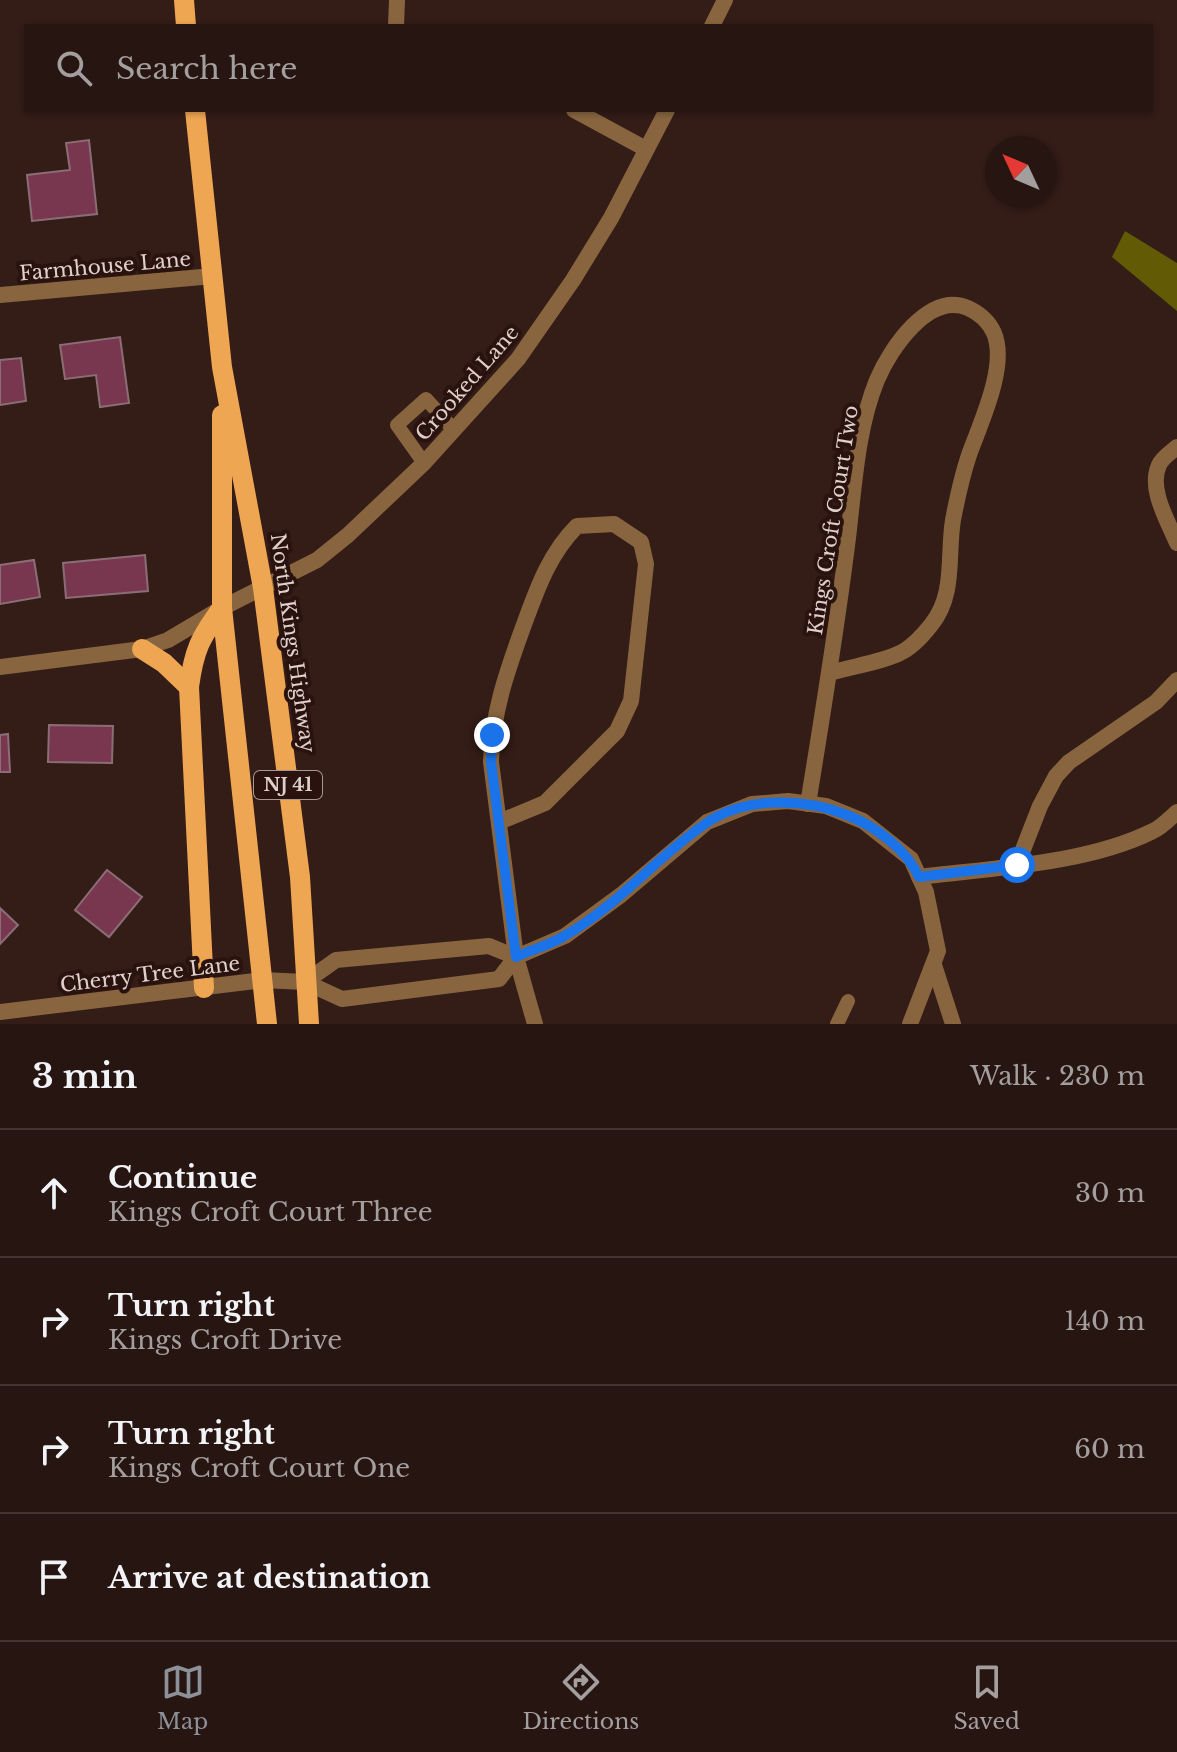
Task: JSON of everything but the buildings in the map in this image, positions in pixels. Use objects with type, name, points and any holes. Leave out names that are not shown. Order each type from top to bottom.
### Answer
[{"type":"main road","points":[[184,0],[186,24]]},
{"type":"main road","name":"North Kings Highway","points":[[195,112],[222,367],[263,588],[300,877],[309,1024]]},
{"type":"main road","name":"North Kings Highway","points":[[222,367],[222,608],[267,1024]]},
{"type":"main road","points":[[204,988],[189,687],[192,662],[201,637],[222,608]]},
{"type":"main road","points":[[142,649],[164,663],[189,687]]},
{"type":"street","points":[[396,24],[397,0]]},
{"type":"street","points":[[713,24],[725,0]]},
{"type":"street","points":[[578,112],[646,149]]},
{"type":"street","name":"Crooked Lane","points":[[0,667],[142,649],[168,640],[222,608],[317,560],[348,535],[424,463],[518,359],[573,280],[611,218],[666,112]]},
{"type":"street","name":"Farmhouse Lane","points":[[0,295],[213,276]]},
{"type":"street","name":"Kings Croft Court Two","points":[[808,804],[830,673],[863,428],[878,378],[902,339],[927,313],[944,305],[965,306],[980,314],[994,332],[999,354],[985,415],[969,457],[953,520],[948,592],[943,608],[930,627],[902,653],[830,673]]},
{"type":"street","points":[[1177,447],[1160,463],[1157,477],[1158,496],[1177,543]]},
{"type":"street","points":[[499,822],[545,803],[617,731],[631,701],[646,564],[641,542],[614,524],[577,526],[563,540],[542,577],[501,690],[492,735],[491,762],[516,957],[535,1024]]},
{"type":"street","points":[[1017,865],[1040,806],[1056,776],[1069,762],[1156,702],[1177,680]]},
{"type":"street","points":[[516,957],[489,946],[336,960],[305,982],[342,999],[499,979],[516,957],[565,936],[621,895],[707,822],[752,804],[788,801],[826,806],[863,821],[911,859],[926,892],[938,951],[910,1024]]},
{"type":"street","points":[[919,877],[1111,849],[1157,830],[1177,812]]},
{"type":"street","points":[[934,965],[953,1024]]},
{"type":"street","name":"Cherry Tree Lane","points":[[0,1012],[263,980],[305,982]]},
{"type":"lane","points":[[424,463],[397,425],[426,399],[454,430]]},
{"type":"lane","points":[[837,1024],[848,1001]]},
{"type":"shaded area","points":[[1125,231],[1177,263],[1177,311],[1112,257]]},
{"type":"route","points":[[492,735],[491,762],[516,957],[565,936],[621,895],[707,822],[752,804],[788,801],[826,806],[863,821],[911,859],[919,877],[1017,865]]}]
